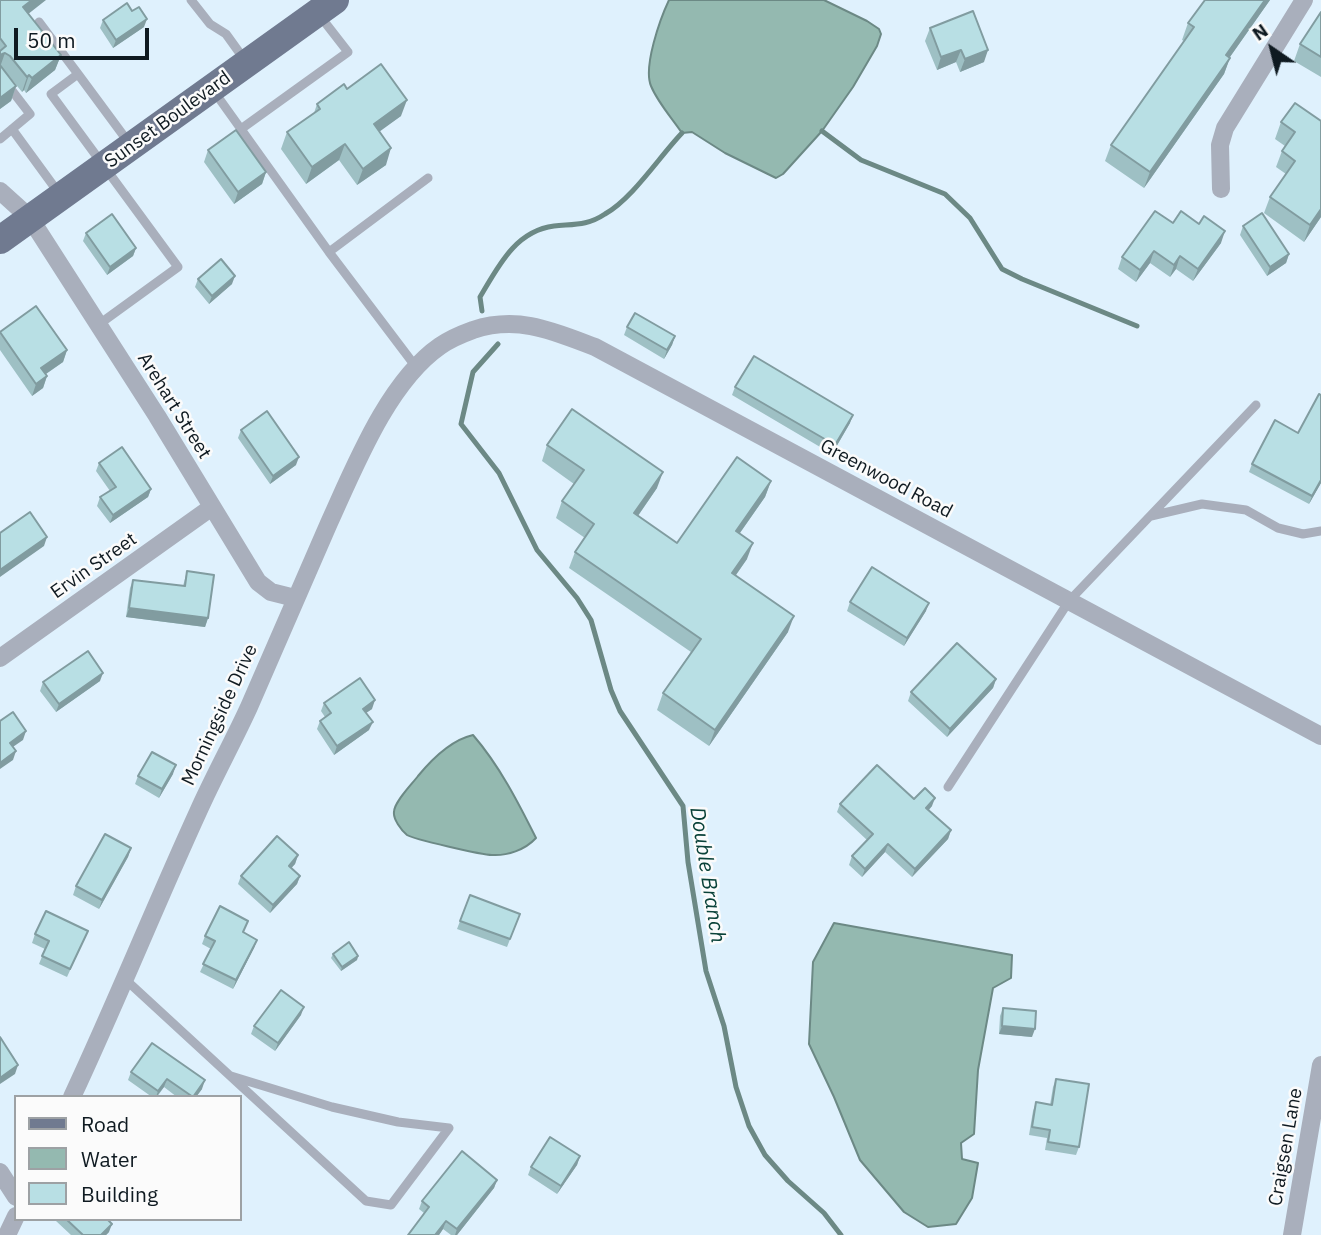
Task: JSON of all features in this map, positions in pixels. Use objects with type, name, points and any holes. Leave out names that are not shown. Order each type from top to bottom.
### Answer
[{"type":"main road","name":"Sunset Boulevard","points":[[0,240],[327,6]]},
{"type":"street","points":[[1221,189],[1220,145],[1225,128],[1304,0]]},
{"type":"street","name":"Arehart Street","points":[[0,191],[30,218],[157,416],[258,582],[271,592],[295,598]]},
{"type":"street","name":"Greenwood Road","points":[[419,364],[443,344],[489,325],[516,323],[549,329],[595,347],[1321,736]]},
{"type":"street","name":"Morningside Drive","points":[[73,1095],[198,810],[249,707],[358,458],[394,395],[419,364]]},
{"type":"street","name":"Ervin Street","points":[[0,658],[212,508]]},
{"type":"street","name":"Craigsen Lane","points":[[1292,1235],[1321,1065]]},
{"type":"street","points":[[0,1172],[14,1194]]},
{"type":"lane","points":[[191,0],[210,24],[226,34],[247,64]]},
{"type":"lane","points":[[241,129],[348,52],[327,6]]},
{"type":"lane","points":[[39,22],[131,146]]},
{"type":"lane","points":[[78,74],[51,94],[178,267],[98,325]]},
{"type":"lane","points":[[0,75],[30,114],[0,139]]},
{"type":"lane","points":[[212,88],[329,252],[419,364]]},
{"type":"lane","points":[[12,129],[61,196]]},
{"type":"lane","points":[[329,252],[428,178]]},
{"type":"lane","points":[[948,787],[1069,601],[1256,405]]},
{"type":"lane","points":[[1150,516],[1202,504],[1246,510],[1278,528],[1303,534],[1321,531]]},
{"type":"lane","points":[[125,980],[366,1201],[391,1205],[449,1128],[398,1122],[332,1107],[231,1076]]},
{"type":"water","points":[[669,0],[824,0],[867,21],[879,29],[881,34],[853,87],[822,131],[783,174],[776,178],[725,153],[692,132],[682,133],[657,98],[651,86],[649,67],[657,31]]},
{"type":"water","points":[[473,735],[500,771],[536,838],[516,851],[498,855],[486,854],[421,840],[407,835],[395,818],[395,808],[400,798],[429,763],[442,751]]},
{"type":"water","points":[[834,923],[1012,955],[1011,978],[993,988],[978,1070],[974,1134],[961,1143],[962,1159],[978,1163],[972,1198],[956,1224],[928,1227],[904,1212],[860,1160],[809,1044],[813,962]]},
{"type":"building","points":[[0,0],[32,0],[23,7],[61,55],[32,78],[29,75],[27,77],[10,56],[5,53],[0,57],[0,51],[6,46],[0,38]]},
{"type":"building","points":[[1205,0],[1265,0],[1226,55],[1230,58],[1150,172],[1111,145],[1194,27],[1188,23]]},
{"type":"building","points":[[127,3],[132,11],[139,7],[147,19],[116,40],[103,20]]},
{"type":"building","points":[[973,11],[988,50],[965,59],[961,50],[941,57],[930,28]]},
{"type":"building","points":[[1321,12],[1321,57],[1300,44]]},
{"type":"building","points":[[381,64],[407,100],[374,124],[391,148],[363,169],[345,144],[312,167],[287,132],[320,109],[317,104],[344,84],[347,89]]},
{"type":"building","points":[[0,65],[16,86],[0,98]]},
{"type":"building","points":[[1295,103],[1321,121],[1321,209],[1310,225],[1270,197],[1295,161],[1282,151],[1295,132],[1281,122]]},
{"type":"building","points":[[236,130],[266,172],[238,192],[208,150]]},
{"type":"building","points":[[1155,211],[1173,223],[1181,211],[1199,224],[1204,216],[1225,231],[1198,269],[1180,256],[1174,265],[1154,251],[1140,270],[1122,257]]},
{"type":"building","points":[[1262,213],[1289,254],[1270,267],[1243,226]]},
{"type":"building","points":[[112,214],[136,248],[110,267],[86,233]]},
{"type":"building","points":[[221,259],[235,276],[212,296],[198,279]]},
{"type":"building","points":[[36,306],[67,350],[41,368],[47,376],[36,384],[0,332]]},
{"type":"building","points":[[635,313],[675,336],[667,350],[627,327]]},
{"type":"building","points":[[754,356],[853,415],[835,445],[735,387]]},
{"type":"building","points":[[1319,394],[1321,480],[1312,496],[1252,464],[1275,420],[1298,433]]},
{"type":"building","points":[[572,409],[663,472],[634,513],[677,543],[737,457],[771,481],[736,531],[753,543],[732,573],[794,616],[715,730],[663,693],[701,639],[575,552],[594,524],[562,501],[584,470],[547,445]]},
{"type":"building","points":[[267,411],[299,457],[273,476],[241,430]]},
{"type":"building","points":[[122,447],[151,489],[113,515],[100,497],[116,487],[99,463]]},
{"type":"building","points":[[30,512],[47,537],[0,570],[0,533]]},
{"type":"building","points":[[872,567],[929,603],[907,638],[850,602]]},
{"type":"building","points":[[187,571],[214,575],[208,618],[129,608],[133,580],[185,586]]},
{"type":"building","points":[[957,643],[996,679],[950,729],[911,692]]},
{"type":"building","points":[[88,651],[103,673],[59,704],[43,682]]},
{"type":"building","points":[[360,678],[375,700],[363,709],[373,722],[337,746],[320,721],[331,713],[324,703]]},
{"type":"building","points":[[13,712],[26,731],[10,743],[16,751],[0,763],[0,721]]},
{"type":"building","points":[[152,752],[176,765],[162,789],[138,776]]},
{"type":"building","points":[[877,765],[914,799],[925,788],[935,798],[926,808],[951,830],[915,869],[888,844],[865,869],[852,856],[873,834],[840,804]]},
{"type":"building","points":[[105,834],[131,848],[102,900],[76,886]]},
{"type":"building","points":[[277,836],[298,855],[289,866],[300,876],[273,905],[241,876]]},
{"type":"building","points":[[470,895],[520,914],[510,939],[460,921]]},
{"type":"building","points":[[220,906],[248,921],[243,932],[257,940],[236,980],[203,964],[215,941],[205,936]]},
{"type":"building","points":[[46,911],[88,931],[70,969],[42,956],[49,941],[35,934]]},
{"type":"building","points":[[349,942],[358,956],[342,967],[333,954]]},
{"type":"building","points":[[281,990],[304,1007],[278,1043],[254,1026]]},
{"type":"building","points":[[1003,1008],[1036,1011],[1035,1029],[1002,1026]]},
{"type":"building","points":[[0,1037],[18,1065],[0,1078]]},
{"type":"building","points":[[152,1043],[205,1080],[194,1095],[190,1095],[167,1079],[158,1091],[131,1072]]},
{"type":"building","points":[[1056,1079],[1089,1084],[1079,1147],[1048,1142],[1050,1130],[1032,1127],[1036,1102],[1052,1105]]},
{"type":"building","points":[[550,1137],[580,1156],[561,1186],[531,1167]]},
{"type":"building","points":[[462,1151],[497,1180],[457,1229],[446,1221],[435,1235],[408,1235],[429,1207],[422,1201]]},
{"type":"building","points":[[68,1221],[109,1221],[112,1224],[101,1235],[83,1235]]},
{"type":"waterway","points":[[822,131],[861,160],[945,194],[970,218],[1002,269],[1137,326]]},
{"type":"waterway","name":"Double Branch","points":[[482,311],[480,297],[501,263],[518,243],[540,229],[586,223],[605,214],[636,188],[682,133]]},
{"type":"waterway","name":"Double Branch","points":[[498,344],[473,372],[461,424],[499,473],[537,550],[577,598],[591,620],[611,690],[620,711],[683,806],[688,862],[706,971],[724,1026],[736,1087],[749,1126],[765,1155],[788,1181],[824,1213],[841,1235]]}]
